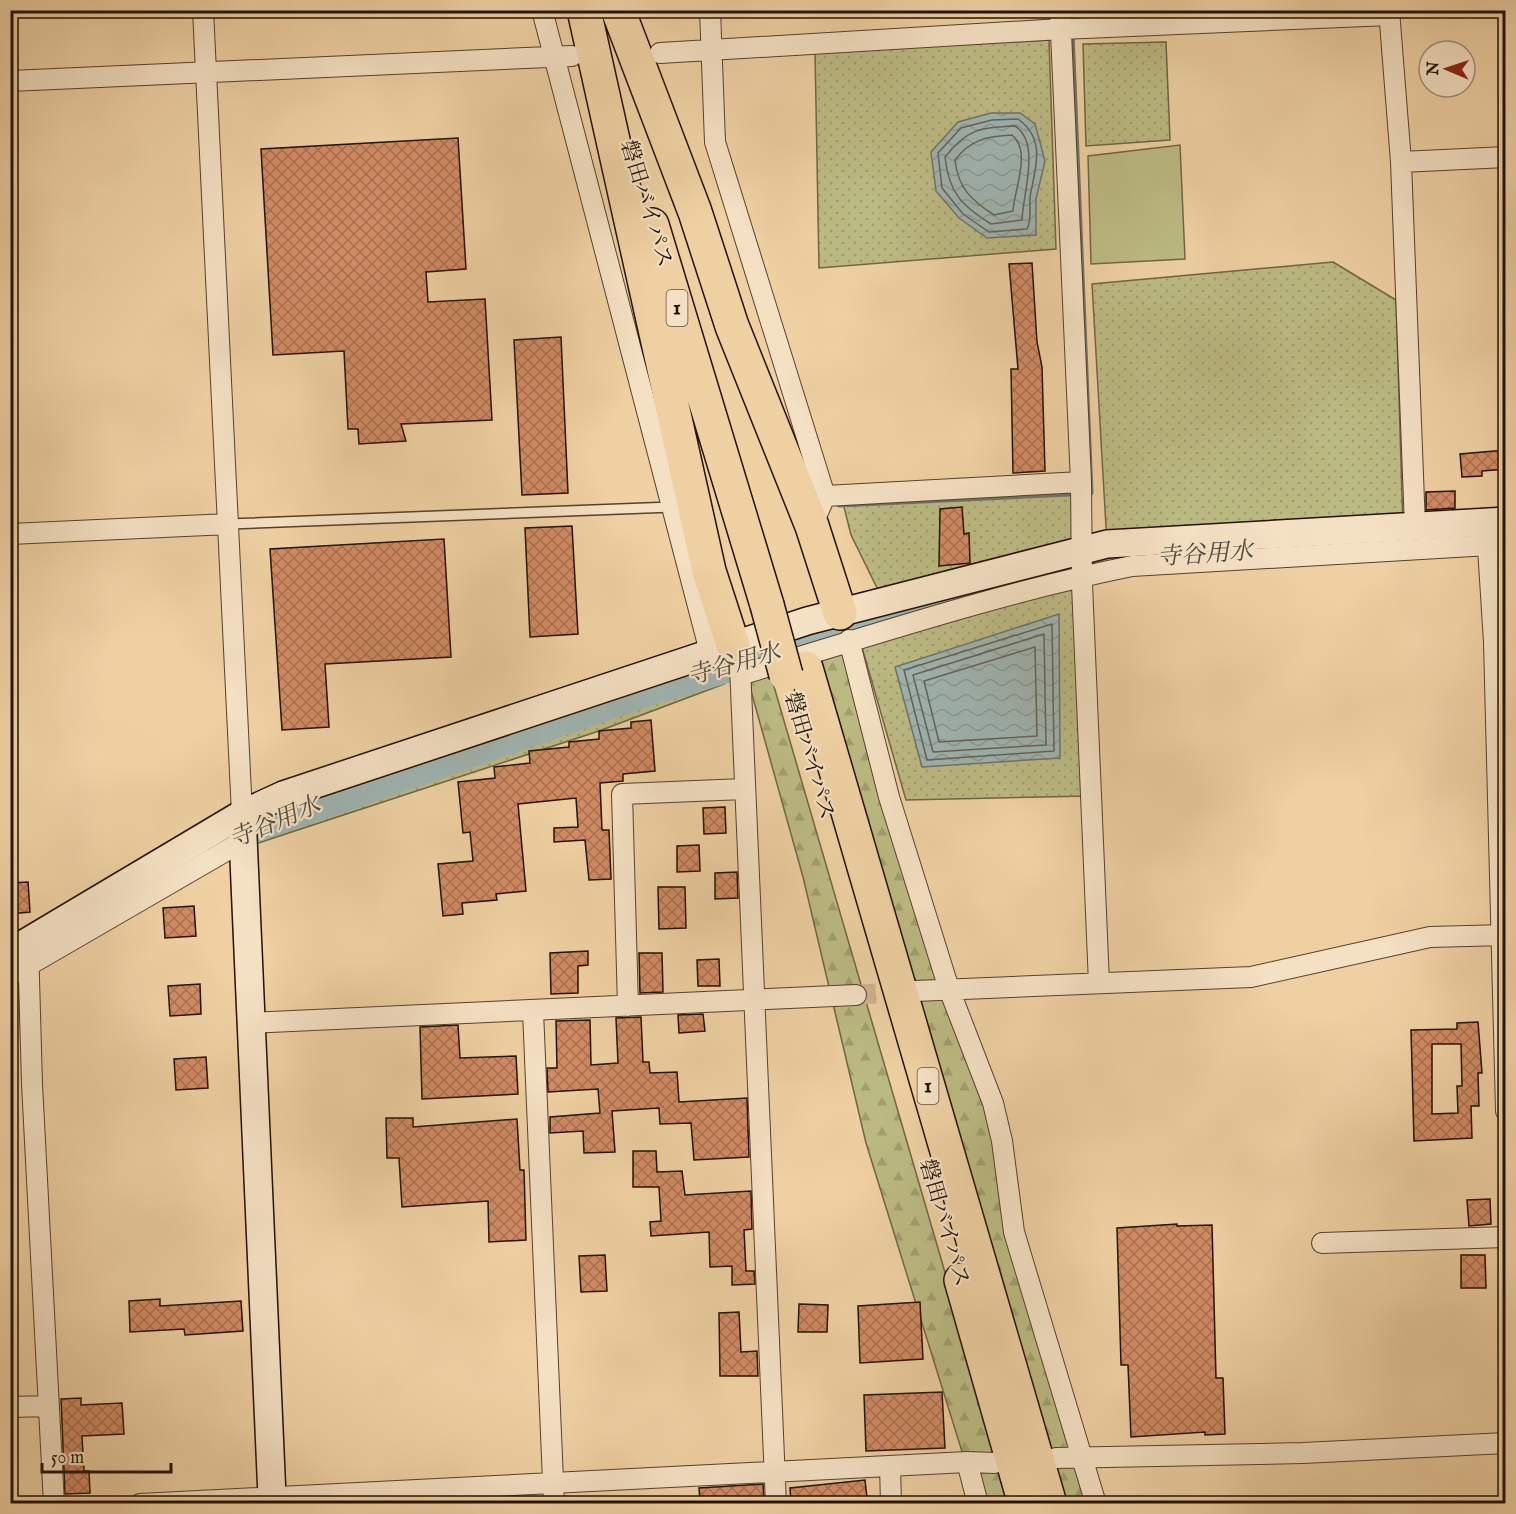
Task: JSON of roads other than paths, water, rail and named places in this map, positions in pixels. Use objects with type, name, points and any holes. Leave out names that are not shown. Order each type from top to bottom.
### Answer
[{"type":"highway","name":"磐田バイパス","points":[[586,10],[778,603]]},
{"type":"highway","points":[[586,10],[708,571],[733,656]]},
{"type":"highway","name":"磐田バイパス","points":[[616,10],[727,402],[796,672],[1025,1503]]},
{"type":"highway","points":[[616,10],[695,212],[732,326],[812,526],[844,627]]},
{"type":"highway","name":"磐田バイパス","points":[[796,672],[1050,1503]]},
{"type":"street","points":[[203,10],[229,524],[272,1497]]},
{"type":"street","points":[[542,10],[564,56],[609,273],[672,507],[733,656],[744,789],[776,1503]]},
{"type":"street","points":[[710,10],[716,142],[825,496],[812,526]]},
{"type":"street","points":[[660,53],[1060,20],[1390,13],[1401,162],[1415,527]]},
{"type":"street","points":[[1060,20],[1081,488],[1099,983]]},
{"type":"street","points":[[10,81],[564,56]]},
{"type":"street","points":[[1401,162],[1506,157]]},
{"type":"street","points":[[825,496],[1081,488]]},
{"type":"street","points":[[10,534],[229,524]]},
{"type":"street","points":[[1082,564],[1107,544],[1415,527],[1493,533]]},
{"type":"street","points":[[10,976],[25,953],[242,830],[283,795],[733,656],[1082,564],[1132,566],[1493,533]]},
{"type":"street","points":[[1493,533],[1500,642],[1506,1111]]},
{"type":"street","points":[[844,627],[889,797],[950,989],[993,1103],[1002,1141],[1014,1232],[1096,1503]]},
{"type":"street","points":[[628,1006],[622,794],[744,789]]},
{"type":"street","points":[[915,991],[1251,977],[1430,937],[1503,936]]},
{"type":"street","points":[[25,953],[54,1503]]},
{"type":"street","points":[[250,1023],[855,995]]},
{"type":"street","points":[[533,1011],[554,1503]]},
{"type":"street","points":[[1322,1243],[1506,1237]]},
{"type":"street","points":[[10,1407],[49,1406]]},
{"type":"street","points":[[1056,1458],[1303,1453],[1506,1443]]},
{"type":"street","points":[[140,1503],[967,1462],[995,1463]]},
{"type":"street","points":[[967,1462],[978,1503]]},
{"type":"street","points":[[890,1466],[891,1503]]},
{"type":"lane","points":[[229,524],[672,507]]},
{"type":"water","points":[[991,113],[1020,113],[1035,124],[1045,161],[1036,199],[1036,235],[987,238],[959,218],[936,191],[931,152],[958,122]]},
{"type":"water","points":[[1059,614],[1060,758],[922,767],[895,667]]},
{"type":"waterway","points":[[1071,10],[1072,24]]},
{"type":"waterway","points":[[839,505],[1091,493],[1072,33]]},
{"type":"waterway","name":"寺谷用水","points":[[218,845],[254,827],[642,692],[1050,571],[1098,562],[1149,558]]},
{"type":"tunnel","points":[[856,995],[909,991]]}]
